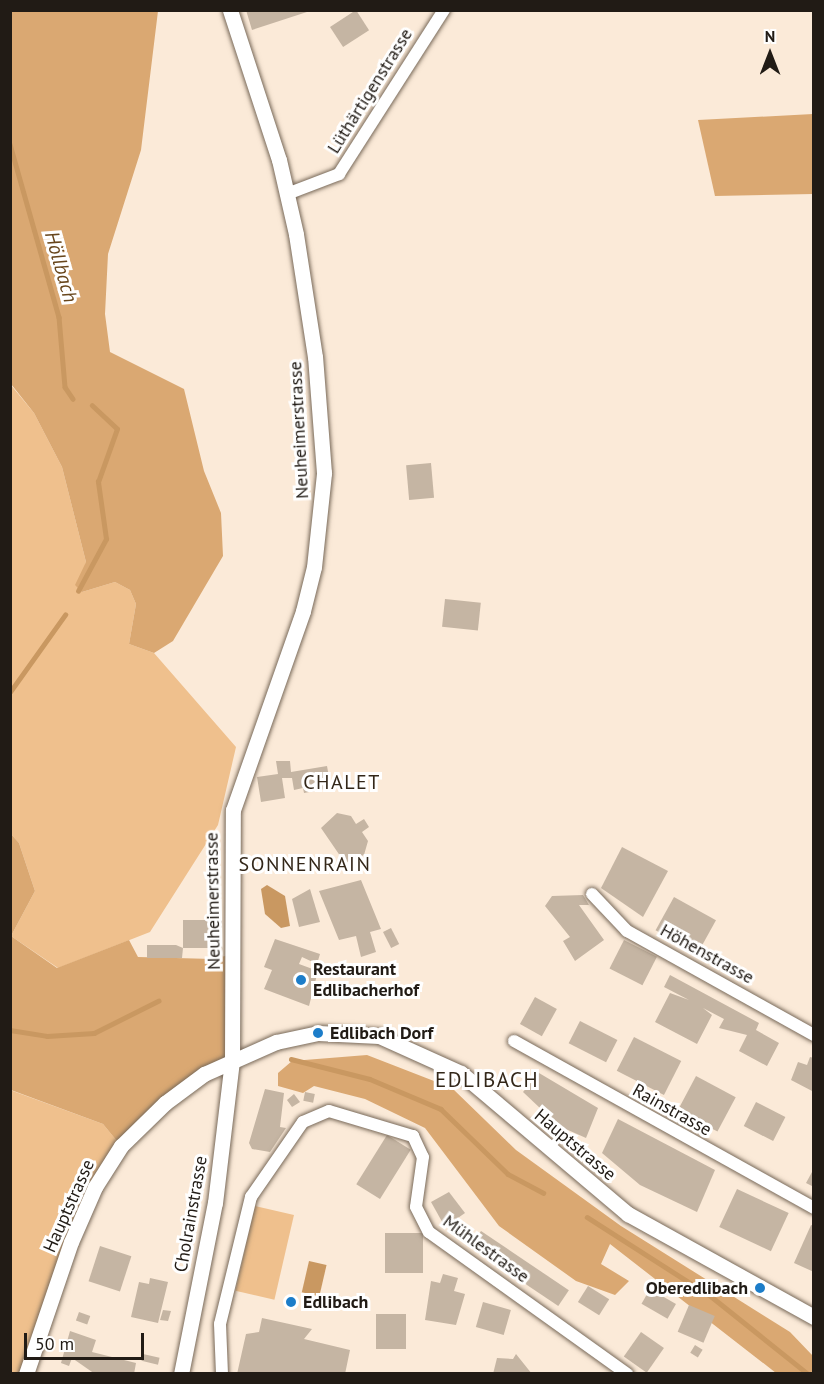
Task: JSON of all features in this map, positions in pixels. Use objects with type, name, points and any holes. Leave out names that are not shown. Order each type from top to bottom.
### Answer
[{"type":"street","name":"Neuheimerstrasse","points":[[230,10],[287,194],[315,357],[321,518],[303,610],[233,810],[232,1060]]},
{"type":"street","name":"Lüthärtigenstrasse","points":[[287,194],[339,174],[444,10]]},
{"type":"street","name":"Höhenstrasse","points":[[592,894],[627,931],[813,1035]]},
{"type":"street","name":"Hauptstrasse","points":[[26,1374],[71,1242],[106,1166],[165,1103],[232,1060],[276,1042],[318,1033],[364,1033],[424,1052],[461,1073],[628,1214],[813,1317]]},
{"type":"street","name":"Rainstrasse","points":[[514,1041],[813,1208]]},
{"type":"street","name":"Cholrainstrasse","points":[[181,1374],[215,1203],[232,1060]]},
{"type":"street","name":"Mühlestrasse","points":[[222,1374],[220,1324],[251,1197],[303,1122],[329,1111],[413,1136],[423,1157],[416,1207],[429,1232],[627,1374]]},
{"type":"shaded area","points":[[11,10],[158,11],[141,150],[108,254],[105,314],[110,352],[184,389],[204,471],[221,513],[223,556],[173,641],[154,653],[129,644],[136,604],[130,590],[115,582],[82,592],[75,585],[86,562],[62,467],[34,413],[11,384]]},
{"type":"shaded area","points":[[813,114],[813,194],[715,196],[698,120]]},
{"type":"shaded area","points":[[10,384],[34,413],[62,467],[86,562],[82,592],[115,582],[130,590],[136,604],[129,644],[154,653],[236,747],[218,825],[150,932],[58,968],[11,936],[35,891],[19,843],[10,833]]},
{"type":"shaded area","points":[[10,833],[19,843],[35,891],[11,936],[57,968],[129,940],[138,957],[213,959],[233,954],[232,1060],[121,1146],[103,1124],[11,1090]]},
{"type":"shaded area","points":[[267,885],[285,896],[290,926],[281,928],[265,914],[261,889]]},
{"type":"shaded area","points":[[367,1055],[452,1088],[516,1150],[621,1226],[790,1332],[813,1356],[813,1373],[776,1373],[610,1244],[601,1264],[629,1281],[615,1295],[576,1281],[499,1226],[425,1128],[365,1099],[314,1086],[303,1093],[278,1086],[278,1073],[292,1061]]},
{"type":"shaded area","points":[[10,1090],[103,1124],[121,1146],[106,1166],[26,1373],[11,1373]]},
{"type":"shaded area","points":[[255,1206],[294,1215],[274,1300],[235,1291]]},
{"type":"shaded area","points":[[309,1261],[327,1265],[319,1296],[302,1292]]},
{"type":"building","points":[[246,10],[310,10],[310,11],[252,30]]},
{"type":"building","points":[[356,10],[369,30],[343,47],[330,27]]},
{"type":"building","points":[[431,463],[434,498],[409,500],[406,465]]},
{"type":"building","points":[[445,599],[481,603],[478,631],[442,627]]},
{"type":"building","points":[[276,761],[290,761],[291,772],[327,766],[331,788],[304,793],[303,788],[294,790],[292,778],[282,778],[285,798],[261,802],[257,777],[278,774]]},
{"type":"building","points":[[337,813],[351,816],[356,824],[364,819],[369,827],[362,832],[368,841],[364,855],[345,863],[321,828]]},
{"type":"building","points":[[622,847],[668,871],[643,917],[601,888]]},
{"type":"building","points":[[361,880],[381,929],[370,932],[376,952],[361,957],[356,936],[339,940],[319,891]]},
{"type":"building","points":[[310,889],[320,922],[299,927],[292,899]]},
{"type":"building","points":[[583,895],[589,905],[579,905],[604,940],[575,961],[563,941],[570,937],[545,906],[552,896]]},
{"type":"building","points":[[674,897],[716,920],[698,954],[656,930]]},
{"type":"building","points":[[183,920],[222,920],[222,948],[183,948]]},
{"type":"building","points":[[391,928],[399,944],[391,948],[383,932]]},
{"type":"building","points":[[275,939],[320,954],[317,964],[302,957],[299,964],[318,971],[309,1006],[264,989],[272,970],[264,967]]},
{"type":"building","points":[[624,940],[657,957],[642,985],[609,969]]},
{"type":"building","points":[[147,945],[176,945],[183,948],[182,958],[147,958]]},
{"type":"building","points":[[670,975],[759,1023],[756,1030],[779,1043],[767,1066],[739,1051],[747,1035],[719,1028],[724,1019],[703,1008],[712,1015],[697,1044],[655,1022],[670,993],[689,1000],[664,987]]},
{"type":"building","points":[[535,997],[557,1009],[542,1036],[520,1024]]},
{"type":"building","points":[[580,1021],[617,1040],[606,1062],[569,1043]]},
{"type":"building","points":[[634,1037],[681,1061],[664,1095],[617,1071]]},
{"type":"building","points":[[810,1057],[814,1058],[814,1092],[791,1080],[798,1062],[807,1065]]},
{"type":"building","points":[[539,1073],[598,1108],[586,1138],[559,1126],[523,1092]]},
{"type":"building","points":[[696,1076],[736,1097],[717,1132],[678,1110]]},
{"type":"building","points":[[265,1089],[284,1093],[280,1127],[286,1128],[270,1152],[252,1149],[249,1143]]},
{"type":"building","points":[[305,1092],[315,1094],[313,1103],[303,1101]]},
{"type":"building","points":[[294,1094],[300,1102],[292,1107],[287,1100]]},
{"type":"building","points":[[756,1102],[785,1117],[773,1141],[744,1126]]},
{"type":"building","points":[[618,1119],[715,1170],[697,1212],[640,1185],[602,1153]]},
{"type":"building","points":[[387,1135],[411,1150],[380,1199],[356,1184]]},
{"type":"building","points":[[812,1172],[814,1173],[814,1187],[806,1183]]},
{"type":"building","points":[[737,1189],[789,1213],[771,1251],[719,1227]]},
{"type":"building","points":[[449,1192],[465,1213],[445,1227],[431,1202]]},
{"type":"building","points":[[811,1225],[814,1226],[814,1272],[794,1263]]},
{"type":"building","points":[[481,1231],[569,1290],[558,1306],[470,1247]]},
{"type":"building","points":[[385,1233],[423,1233],[423,1273],[385,1273]]},
{"type":"building","points":[[100,1246],[131,1256],[120,1291],[89,1281]]},
{"type":"building","points":[[443,1274],[458,1278],[454,1291],[465,1294],[456,1325],[425,1320],[431,1281],[440,1283]]},
{"type":"building","points":[[150,1278],[168,1282],[158,1323],[131,1317],[139,1282],[149,1284]]},
{"type":"building","points":[[588,1286],[609,1299],[599,1315],[578,1302]]},
{"type":"building","points":[[650,1289],[676,1304],[667,1319],[642,1304]]},
{"type":"building","points":[[483,1302],[511,1310],[504,1335],[476,1327]]},
{"type":"building","points":[[689,1305],[715,1316],[703,1343],[678,1332]]},
{"type":"building","points":[[163,1310],[171,1311],[168,1321],[160,1320]]},
{"type":"building","points":[[79,1312],[90,1316],[87,1325],[76,1320]]},
{"type":"building","points":[[376,1314],[406,1314],[406,1349],[376,1349]]},
{"type":"building","points":[[262,1318],[312,1329],[304,1339],[350,1350],[345,1374],[237,1374],[246,1334],[259,1332]]},
{"type":"building","points":[[70,1331],[96,1340],[92,1352],[136,1363],[134,1374],[95,1374],[72,1358],[69,1366],[61,1363]]},
{"type":"building","points":[[641,1332],[664,1348],[647,1373],[624,1357]]},
{"type":"building","points":[[695,1345],[703,1350],[698,1357],[690,1353]]},
{"type":"building","points":[[143,1354],[160,1358],[158,1365],[141,1361]]},
{"type":"building","points":[[516,1354],[532,1374],[493,1374],[497,1358],[513,1359]]},
{"type":"waterway","name":"Höllbach","points":[[10,144],[59,317],[65,387],[73,399]]},
{"type":"waterway","name":"Höllbach","points":[[78,591],[106,539],[98,482],[117,429],[92,406]]},
{"type":"waterway","name":"Höllbach","points":[[10,692],[65,615]]},
{"type":"waterway","name":"Höllbach","points":[[10,1030],[47,1036],[94,1033],[158,1001]]},
{"type":"waterway","points":[[291,1059],[370,1079],[441,1109],[508,1174],[543,1193]]},
{"type":"waterway","points":[[587,1217],[712,1297],[808,1374]]},
{"type":"place","name":"Restaurant Edlibacherhof","points":[[301,980]]},
{"type":"place","name":"Edlibach Dorf","points":[[318,1033]]},
{"type":"place","name":"Oberedlibach","points":[[760,1288]]},
{"type":"place","name":"Edlibach","points":[[291,1302]]},
{"type":"district","name":"CHALET","points":[[342,782]]},
{"type":"district","name":"SONNENRAIN","points":[[305,864]]},
{"type":"district","name":"EDLIBACH","points":[[487,1080]]}]
